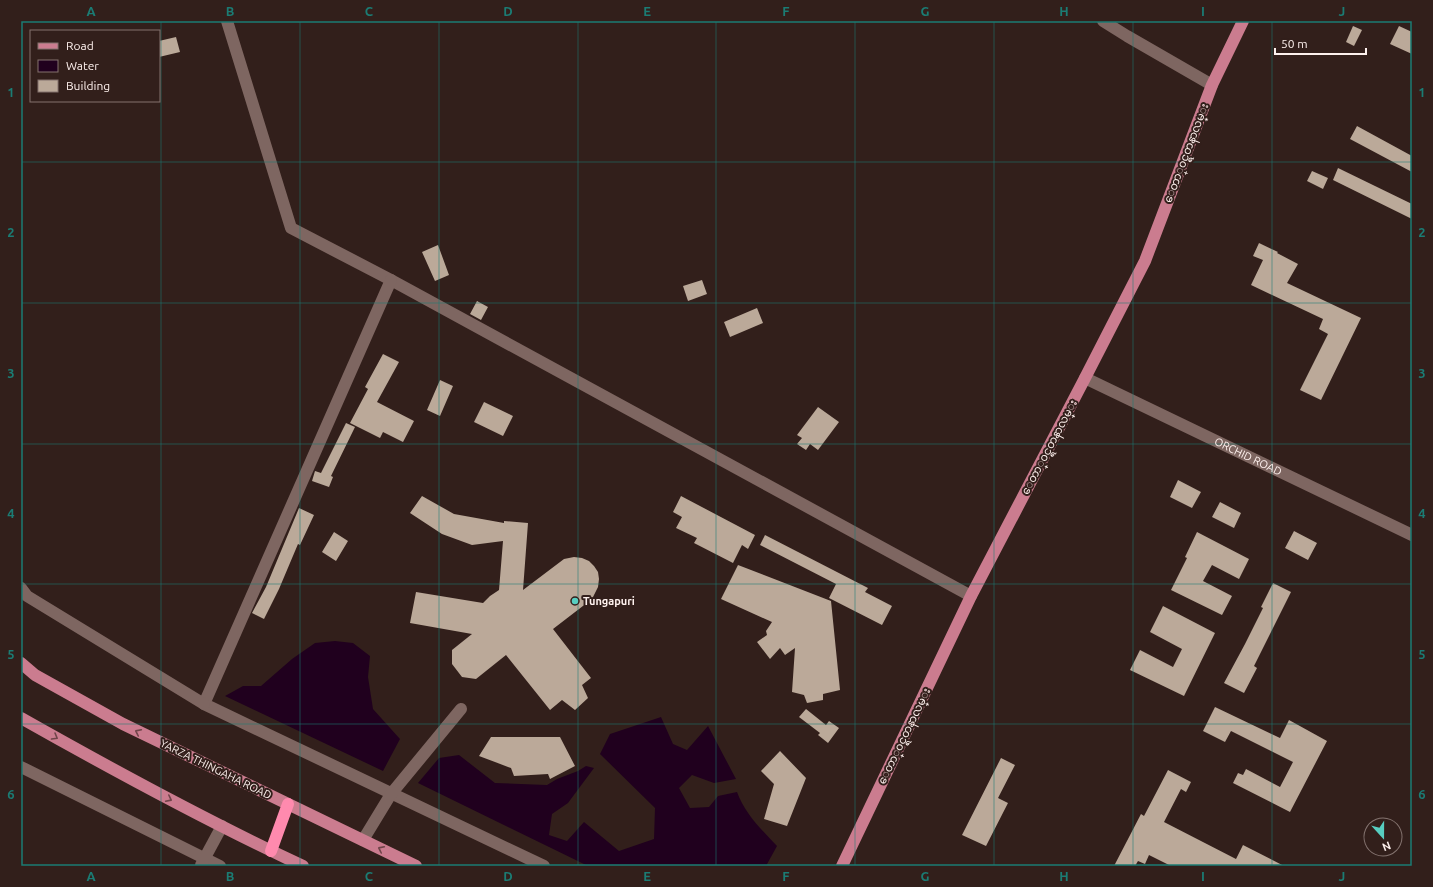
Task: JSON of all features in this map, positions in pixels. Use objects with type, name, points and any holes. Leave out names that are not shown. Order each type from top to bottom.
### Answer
[{"type":"highway","points":[[271,851],[288,804]]},
{"type":"main road","name":"ေတာ္၀င္ရတနာလမ္း","points":[[842,866],[970,596],[1145,261],[1212,85],[1243,21]]},
{"type":"main road","name":"YARZA THINGAHA ROAD","points":[[21,662],[35,674],[123,724],[416,866]]},
{"type":"main road","points":[[21,718],[102,764],[303,866]]},
{"type":"street","points":[[227,21],[290,228],[391,280],[970,596]]},
{"type":"street","points":[[1103,21],[1212,85]]},
{"type":"street","points":[[204,704],[391,280]]},
{"type":"street","name":"ORCHID ROAD","points":[[1085,378],[1412,535]]},
{"type":"street","points":[[21,588],[27,596],[204,704],[544,866]]},
{"type":"street","points":[[362,840],[391,794],[461,709]]},
{"type":"street","points":[[21,767],[203,862],[220,866]]},
{"type":"street","points":[[203,862],[222,826]]},
{"type":"water","points":[[335,641],[353,643],[370,656],[368,677],[373,709],[400,739],[383,771],[225,696],[243,686],[261,686],[292,659],[315,643]]},
{"type":"water","points":[[661,717],[673,744],[687,750],[708,726],[736,779],[714,783],[692,775],[679,788],[690,808],[709,807],[718,796],[737,792],[749,814],[777,846],[766,866],[588,866],[418,783],[439,758],[459,755],[495,783],[547,785],[586,766],[594,768],[568,803],[552,814],[549,835],[567,841],[584,822],[619,851],[654,839],[655,808],[600,754],[610,734]]},
{"type":"building","points":[[1353,26],[1362,30],[1354,46],[1346,42]]},
{"type":"building","points":[[1399,26],[1412,32],[1412,54],[1390,44]]},
{"type":"building","points":[[176,37],[180,52],[160,57],[160,41]]},
{"type":"building","points":[[1357,126],[1412,156],[1412,172],[1350,139]]},
{"type":"building","points":[[1338,168],[1412,204],[1412,219],[1333,180]]},
{"type":"building","points":[[1312,171],[1328,178],[1323,189],[1307,181]]},
{"type":"building","points":[[1259,243],[1298,264],[1287,283],[1361,318],[1321,400],[1300,390],[1328,334],[1319,329],[1323,319],[1251,285],[1263,260],[1253,256]]},
{"type":"building","points":[[438,245],[449,275],[435,281],[422,252]]},
{"type":"building","points":[[702,280],[707,294],[688,301],[683,286]]},
{"type":"building","points":[[477,301],[488,307],[481,320],[470,314]]},
{"type":"building","points":[[757,308],[763,323],[730,337],[724,322]]},
{"type":"building","points":[[383,354],[399,362],[377,402],[414,421],[403,442],[383,432],[380,438],[350,423],[368,389],[365,387]]},
{"type":"building","points":[[440,380],[453,386],[440,416],[427,410]]},
{"type":"building","points":[[484,402],[513,416],[503,436],[474,422]]},
{"type":"building","points":[[818,407],[839,422],[818,450],[810,444],[806,450],[797,444],[802,438],[797,435]]},
{"type":"building","points":[[346,423],[355,427],[331,476],[333,477],[329,487],[312,481],[315,471],[321,473]]},
{"type":"building","points":[[1178,480],[1201,492],[1192,508],[1170,497]]},
{"type":"building","points":[[422,496],[454,514],[504,523],[504,521],[528,523],[523,590],[564,559],[574,557],[582,558],[589,561],[594,566],[598,572],[599,579],[598,587],[592,599],[553,629],[591,678],[582,685],[588,698],[575,710],[562,700],[550,710],[506,655],[476,679],[462,677],[452,664],[452,650],[472,634],[410,623],[416,592],[483,603],[499,590],[503,541],[472,545],[442,534],[410,513]]},
{"type":"building","points":[[681,496],[755,535],[748,549],[742,545],[733,563],[694,543],[697,538],[676,528],[682,517],[673,512]]},
{"type":"building","points":[[1220,502],[1241,513],[1234,528],[1212,517]]},
{"type":"building","points":[[299,508],[314,515],[300,545],[298,544],[279,589],[264,619],[252,613],[266,587]]},
{"type":"building","points":[[1294,531],[1317,543],[1308,560],[1285,548]]},
{"type":"building","points":[[334,532],[348,541],[336,561],[322,552]]},
{"type":"building","points":[[1197,532],[1249,559],[1239,579],[1212,565],[1203,581],[1232,596],[1222,615],[1171,590],[1187,558],[1185,557]]},
{"type":"building","points":[[765,535],[868,588],[865,592],[892,606],[882,625],[829,598],[836,584],[760,545]]},
{"type":"building","points":[[738,565],[831,601],[840,690],[823,694],[823,700],[807,703],[804,695],[792,692],[795,648],[785,655],[780,648],[770,659],[757,642],[767,635],[766,631],[772,622],[721,599]]},
{"type":"building","points":[[1273,583],[1291,592],[1254,666],[1257,668],[1244,693],[1224,683],[1263,608],[1261,607]]},
{"type":"building","points":[[1163,606],[1215,633],[1184,696],[1130,670],[1140,650],[1173,667],[1182,649],[1150,632]]},
{"type":"building","points":[[1215,707],[1280,738],[1289,720],[1327,741],[1290,812],[1233,783],[1238,773],[1243,775],[1246,769],[1280,787],[1293,762],[1231,731],[1225,742],[1203,731]]},
{"type":"building","points":[[806,709],[826,725],[829,721],[839,728],[828,743],[818,735],[820,733],[799,717]]},
{"type":"building","points":[[491,737],[560,737],[575,766],[550,779],[548,774],[514,776],[511,768],[479,756]]},
{"type":"building","points":[[780,751],[806,778],[787,826],[764,819],[774,784],[761,771]]},
{"type":"building","points":[[1001,758],[1015,765],[998,798],[1008,803],[986,846],[962,835]]},
{"type":"building","points":[[1168,770],[1191,782],[1186,792],[1181,789],[1164,822],[1236,859],[1243,845],[1284,866],[1171,866],[1149,855],[1145,864],[1138,861],[1135,866],[1114,866],[1141,814],[1144,816]]},
{"type":"place","name":"Tungapuri","points":[[575,601]]}]
